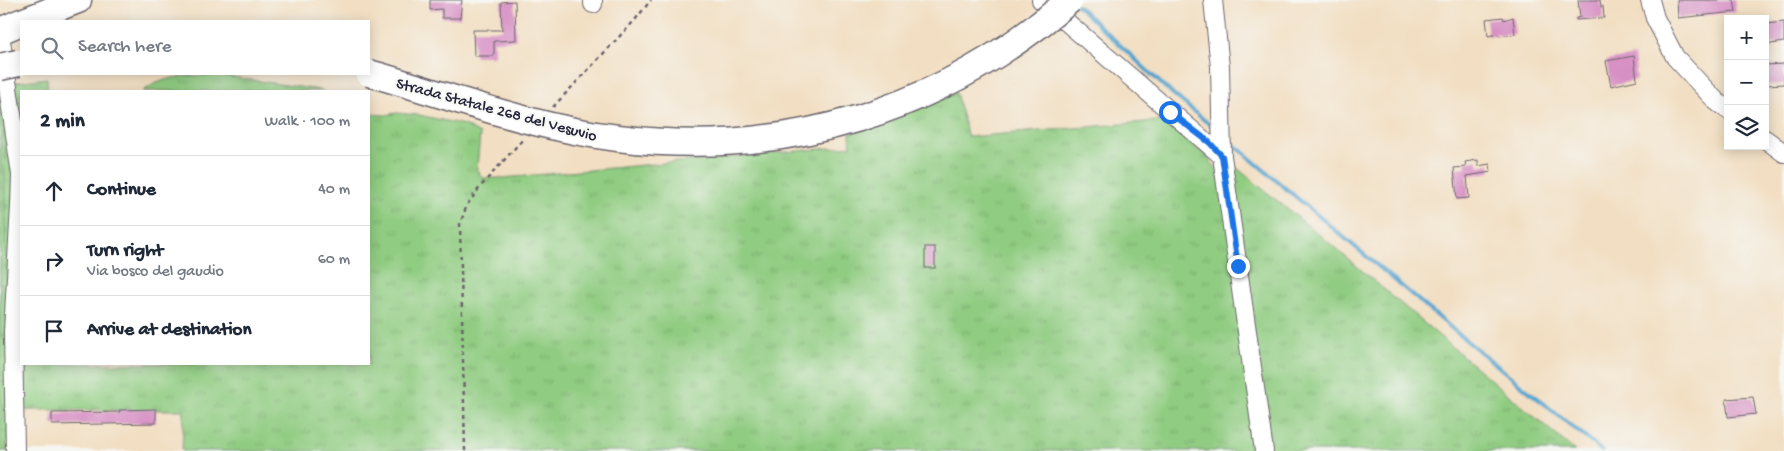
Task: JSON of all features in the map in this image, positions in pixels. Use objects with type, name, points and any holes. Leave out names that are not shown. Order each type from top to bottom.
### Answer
[{"type":"highway","points":[[48,20],[78,0]]},
{"type":"highway","name":"Strada Statale 268 del Vesuvio","points":[[370,73],[560,128],[617,138],[675,143],[733,143],[791,135],[847,122],[902,104],[955,80],[998,55],[1045,22],[1070,0]]},
{"type":"street","points":[[1041,0],[1222,141]]},
{"type":"street","points":[[1213,0],[1220,67],[1222,141],[1264,451]]},
{"type":"street","points":[[1650,0],[1655,18],[1675,57],[1724,107]]},
{"type":"street","points":[[12,44],[7,89],[20,169]]},
{"type":"street","points":[[1769,142],[1784,153]]},
{"type":"street","points":[[15,451],[12,332],[20,205]]},
{"type":"path","points":[[548,112],[652,0]]},
{"type":"path","points":[[465,451],[460,224],[467,205],[480,187],[528,133]]},
{"type":"green space","points":[[219,75],[320,90],[144,90],[160,81],[189,76]]},
{"type":"green space","points":[[47,78],[48,90],[20,90],[20,365],[370,365],[370,114],[386,115],[397,113],[419,115],[464,125],[480,134],[477,168],[482,178],[502,178],[851,146],[850,133],[878,126],[956,93],[968,137],[1169,120],[1192,136],[1193,146],[1206,155],[1216,168],[1230,169],[1232,164],[1327,241],[1575,451],[182,451],[184,410],[9,410],[7,451],[0,451],[0,80],[16,82]]},
{"type":"green space","points":[[4,112],[6,336],[0,335],[0,114]]},
{"type":"building","points":[[430,0],[462,0],[460,18],[442,18],[442,9],[430,10]]},
{"type":"building","points":[[1578,0],[1600,0],[1601,7],[1603,6],[1604,18],[1576,20],[1576,18],[1580,17]]},
{"type":"building","points":[[1677,0],[1734,0],[1736,12],[1678,18]]},
{"type":"building","points":[[515,1],[516,40],[494,41],[494,56],[474,56],[473,30],[502,30],[501,2]]},
{"type":"building","points":[[1503,17],[1504,20],[1513,17],[1515,34],[1488,36],[1486,19]]},
{"type":"building","points":[[1784,22],[1784,42],[1769,44],[1769,24]]},
{"type":"building","points":[[1634,56],[1637,80],[1611,86],[1606,61]]},
{"type":"building","points":[[1784,64],[1784,84],[1769,85],[1769,65]]},
{"type":"building","points":[[1478,160],[1478,166],[1490,164],[1491,172],[1467,176],[1469,198],[1457,199],[1454,168],[1466,167],[1465,162]]},
{"type":"building","points":[[925,247],[935,247],[935,268],[925,268]]},
{"type":"building","points":[[1753,397],[1756,414],[1728,417],[1726,399]]},
{"type":"building","points":[[156,409],[156,423],[52,425],[52,413],[120,412],[119,410]]},
{"type":"waterway","points":[[1077,5],[1167,89],[1215,129]]},
{"type":"waterway","points":[[1226,138],[1462,337],[1602,451]]},
{"type":"route","points":[[1170,112],[1209,142],[1222,156],[1238,266]]}]
